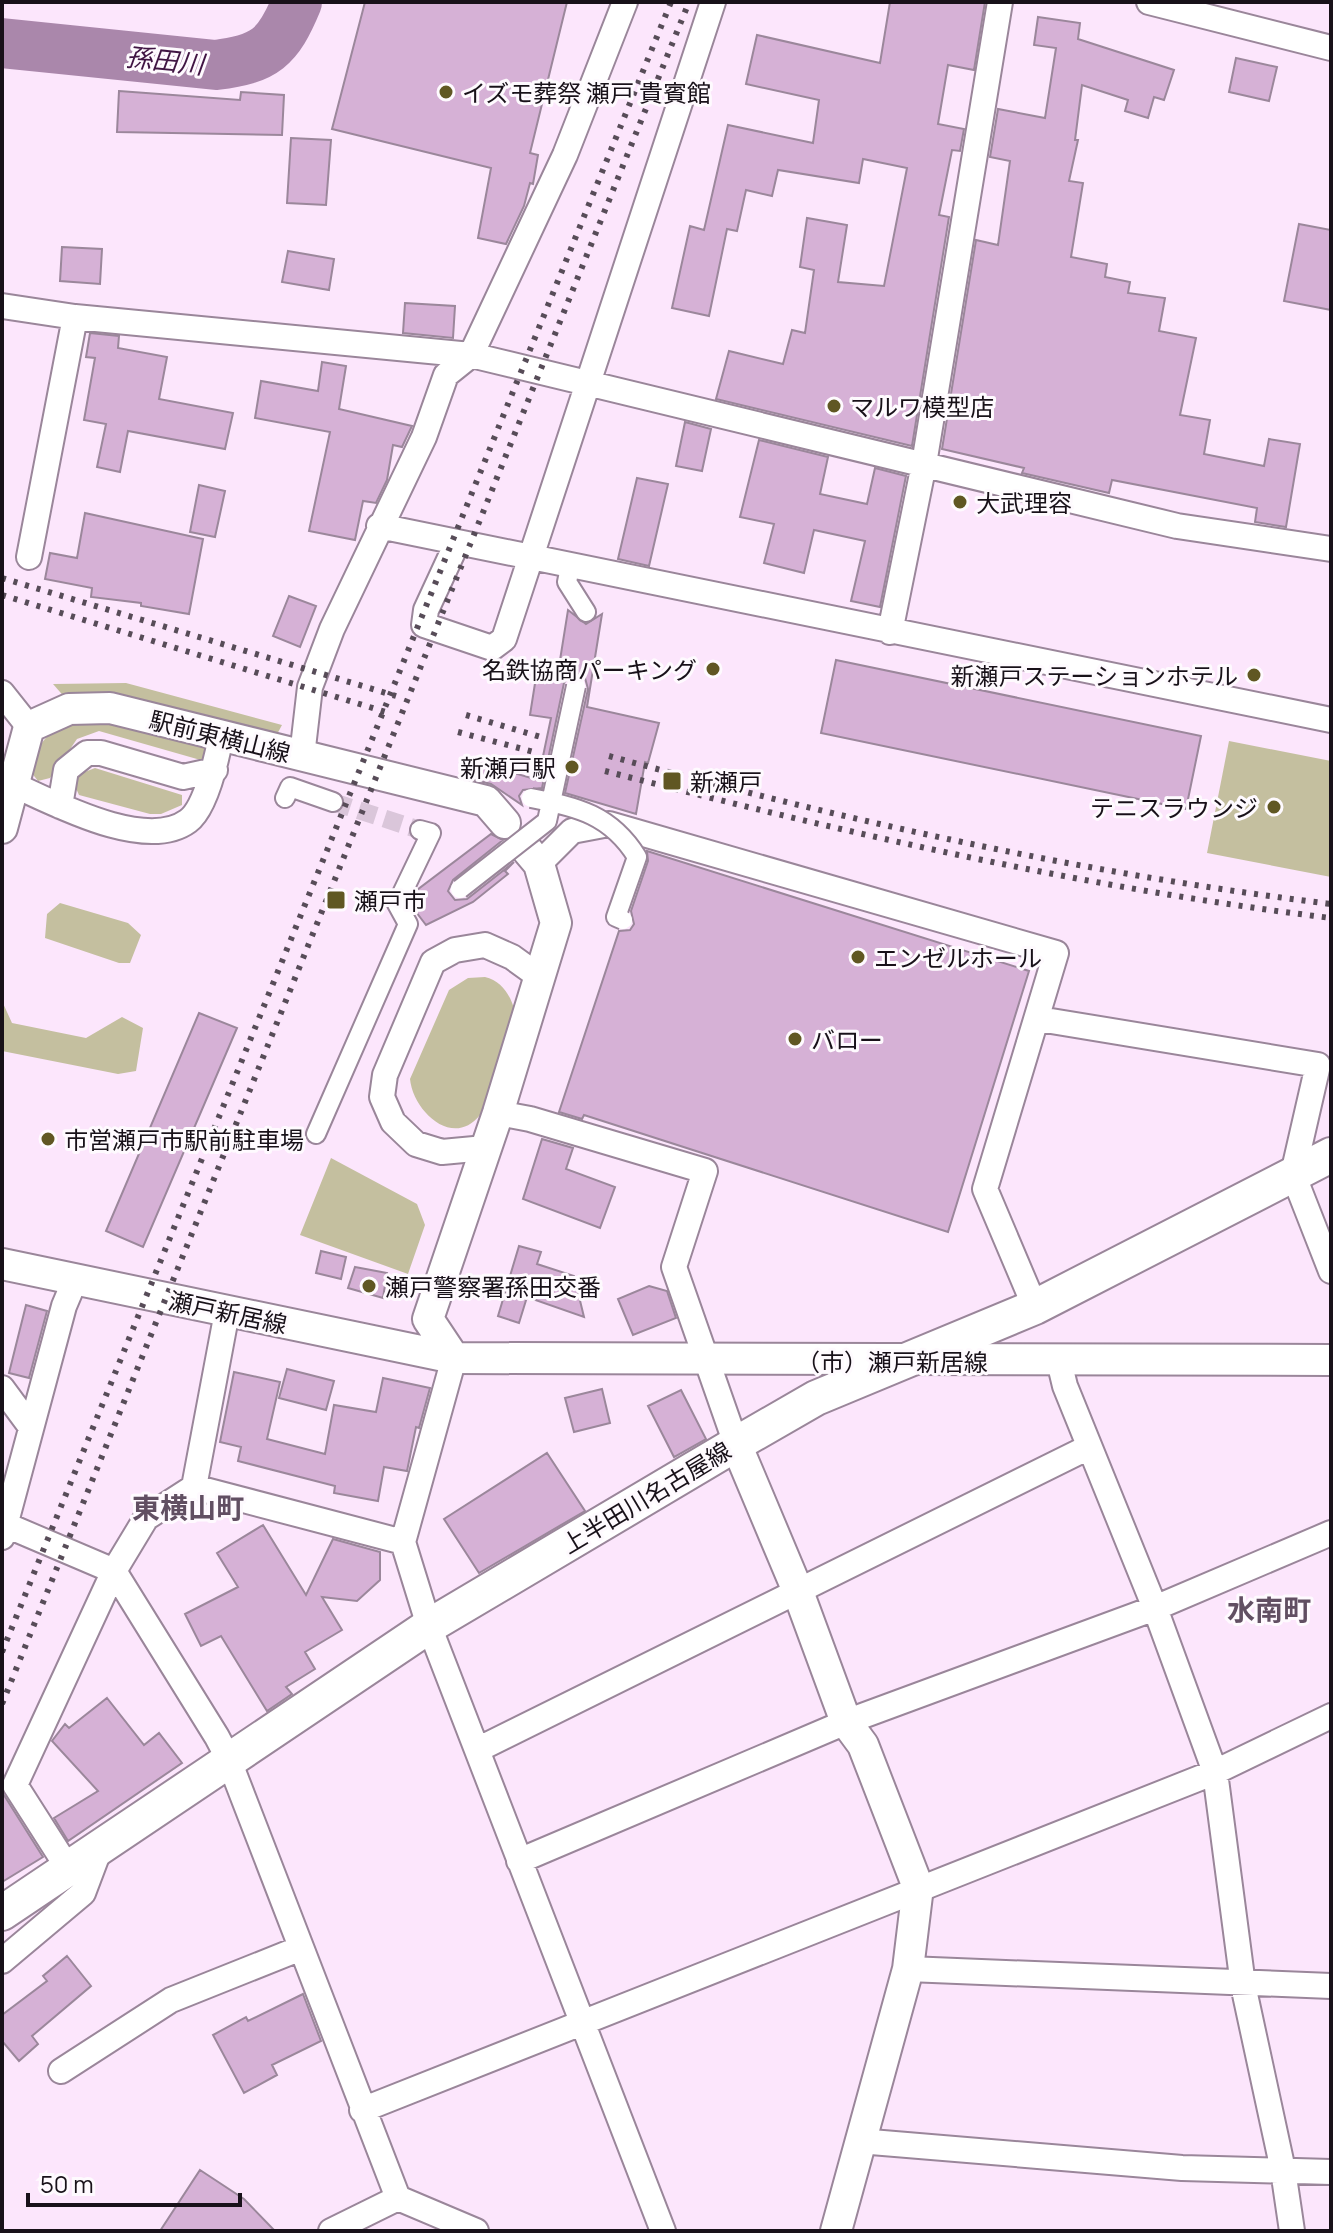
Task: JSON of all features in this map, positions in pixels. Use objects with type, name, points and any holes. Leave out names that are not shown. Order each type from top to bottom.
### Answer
[{"type":"main road","name":"上半田川名古屋線","points":[[2,1913],[228,1758],[429,1626],[816,1398],[1035,1307],[1331,1155]]},
{"type":"street","points":[[302,756],[316,670],[379,526],[424,437],[446,375],[471,355],[565,155],[625,2]]},
{"type":"street","points":[[457,543],[426,610],[424,625],[492,648],[504,639],[528,558],[591,382],[713,2]]},
{"type":"street","points":[[890,632],[924,464],[1000,2]]},
{"type":"street","points":[[1149,2],[1331,48]]},
{"type":"street","points":[[2,306],[75,317],[471,355],[1177,526],[1331,549]]},
{"type":"street","points":[[29,557],[75,317]]},
{"type":"street","points":[[379,526],[1331,720]]},
{"type":"street","points":[[570,567],[567,582],[586,612]]},
{"type":"street","points":[[460,889],[547,821],[576,686]]},
{"type":"street","points":[[2,693],[29,727],[2,828]]},
{"type":"street","name":"駅前東横山線","points":[[29,727],[69,709],[110,708],[486,801],[505,823]]},
{"type":"street","points":[[14,785],[60,806],[136,831],[162,833],[190,820],[215,770],[221,736]]},
{"type":"street","points":[[60,806],[66,770],[87,753],[101,753],[183,777],[215,770]]},
{"type":"street","points":[[285,798],[290,787],[333,802]]},
{"type":"street","points":[[531,798],[597,815],[625,838],[637,857],[613,917]]},
{"type":"street","points":[[663,2231],[584,2019],[519,1861],[479,1749],[429,1626],[403,1542],[454,1358],[428,1319],[498,1113],[556,923],[534,858],[572,831],[609,824],[1056,953],[1039,1019],[985,1189],[1035,1307]]},
{"type":"street","points":[[316,1134],[413,919],[397,904],[431,833],[420,830]]},
{"type":"street","points":[[485,1148],[442,1152],[416,1144],[393,1122],[382,1097],[385,1075],[433,962],[455,950],[485,945],[512,957],[541,978]]},
{"type":"street","points":[[1039,1019],[1318,1065],[1293,1174],[1331,1271]]},
{"type":"street","points":[[498,1113],[530,1119],[705,1171],[674,1267],[736,1444],[797,1589],[846,1722],[863,1745],[918,1887],[908,1969],[836,2231]]},
{"type":"street","name":"瀬戸新居線","points":[[2,1264],[454,1358]]},
{"type":"street","points":[[75,1280],[30,1426],[4,1531],[114,1571],[228,1758],[398,2198],[476,2231]]},
{"type":"street","points":[[68,1868],[15,1785],[114,1571],[146,1518],[194,1487],[227,1312]]},
{"type":"street","name":"（市）瀬戸新居線","points":[[454,1358],[1331,1360]]},
{"type":"street","points":[[1059,1361],[1089,1447],[1155,1608],[1215,1772],[1243,1985],[1283,2170],[1292,2231]]},
{"type":"street","points":[[2,1388],[30,1426]]},
{"type":"street","points":[[479,1749],[1089,1447]]},
{"type":"street","points":[[194,1487],[403,1542]]},
{"type":"street","points":[[519,1861],[846,1722],[1155,1608],[1331,1533]]},
{"type":"street","points":[[362,2110],[584,2019],[1215,1772],[1331,1716]]},
{"type":"street","points":[[2,1961],[83,1893],[100,1848]]},
{"type":"street","points":[[61,2071],[171,2000],[301,1948]]},
{"type":"street","points":[[908,1969],[1243,1985],[1331,1986]]},
{"type":"street","points":[[859,2141],[1182,2168],[1331,2172]]},
{"type":"street","points":[[331,2231],[398,2198]]},
{"type":"shaded area","points":[[126,683],[282,725],[275,738],[67,700],[53,684]]},
{"type":"shaded area","points":[[98,716],[204,747],[209,758],[204,761],[99,731],[77,739],[50,778],[38,781],[31,772],[34,758],[46,738],[63,726]]},
{"type":"shaded area","name":"テニスラウンジ","points":[[1229,741],[1331,761],[1331,877],[1207,853]]},
{"type":"shaded area","points":[[95,768],[182,795],[182,805],[161,814],[150,814],[79,795],[74,784],[77,775]]},
{"type":"shaded area","points":[[60,903],[128,923],[141,935],[130,963],[119,963],[45,938],[47,914]]},
{"type":"shaded area","points":[[485,977],[505,990],[515,1012],[480,1115],[469,1125],[447,1127],[436,1122],[418,1103],[410,1079],[449,990],[468,978]]},
{"type":"shaded area","points":[[2,1001],[12,1023],[86,1038],[122,1017],[143,1028],[136,1071],[118,1074],[2,1051]]},
{"type":"shaded area","points":[[331,1158],[417,1204],[425,1225],[408,1274],[300,1235]]},
{"type":"building","points":[[365,2],[567,2],[530,153],[538,155],[533,184],[530,183],[524,206],[506,244],[478,238],[491,168],[332,129]]},
{"type":"building","points":[[890,2],[985,2],[974,70],[948,65],[938,124],[964,129],[960,151],[952,150],[939,215],[949,217],[912,446],[716,399],[729,351],[783,364],[792,330],[805,333],[814,270],[800,267],[807,218],[847,225],[838,282],[884,286],[907,168],[863,159],[859,183],[778,170],[772,196],[746,190],[737,231],[727,229],[709,316],[672,308],[690,226],[704,230],[728,125],[813,143],[819,100],[746,84],[757,35],[880,63]]},
{"type":"building","points":[[1038,17],[1080,23],[1078,39],[1174,70],[1164,100],[1154,97],[1148,118],[1125,111],[1128,100],[1082,85],[1075,140],[1078,140],[1069,181],[1083,183],[1071,257],[1107,264],[1105,277],[1130,282],[1128,293],[1165,298],[1159,331],[1196,338],[1180,415],[1210,420],[1204,454],[1264,466],[1269,439],[1300,444],[1286,527],[1255,522],[1257,508],[1112,480],[1109,493],[1022,473],[1024,468],[942,449],[976,240],[998,245],[1010,161],[990,157],[998,109],[1045,118],[1056,48],[1034,45]]},
{"type":"building","points":[[1236,58],[1277,67],[1269,101],[1229,92]]},
{"type":"building","points":[[119,91],[240,100],[241,92],[284,95],[282,135],[117,132]]},
{"type":"building","points":[[291,138],[331,140],[326,205],[287,203]]},
{"type":"building","points":[[1299,224],[1331,230],[1331,310],[1284,301]]},
{"type":"building","points":[[62,247],[102,249],[100,284],[60,281]]},
{"type":"building","points":[[288,251],[334,259],[329,290],[282,282]]},
{"type":"building","points":[[405,303],[455,306],[453,338],[403,333]]},
{"type":"building","points":[[90,333],[119,336],[118,348],[167,357],[159,399],[233,413],[225,449],[128,431],[120,472],[97,467],[106,424],[84,420],[95,358],[86,357]]},
{"type":"building","points":[[322,362],[346,366],[339,409],[412,426],[402,447],[393,445],[387,480],[376,503],[363,501],[355,540],[309,531],[330,432],[255,418],[261,381],[318,391]]},
{"type":"building","points":[[685,422],[711,429],[702,471],[676,466]]},
{"type":"building","points":[[759,440],[828,457],[820,494],[867,504],[875,468],[906,476],[880,607],[851,601],[865,541],[814,530],[804,573],[764,563],[774,524],[740,517]]},
{"type":"building","points":[[637,478],[668,484],[649,566],[618,559]]},
{"type":"building","points":[[199,485],[225,491],[215,537],[190,532]]},
{"type":"building","points":[[85,513],[203,539],[189,614],[141,606],[141,603],[91,597],[92,588],[45,579],[50,553],[77,558]]},
{"type":"building","points":[[289,596],[316,606],[300,647],[273,636]]},
{"type":"building","points":[[568,610],[586,624],[602,614],[587,707],[659,723],[648,763],[645,762],[636,814],[565,793],[588,689],[585,678],[578,674],[568,677],[564,683],[542,788],[523,790],[519,796],[522,805],[491,784],[467,778],[470,760],[538,780],[551,718],[530,715],[536,677],[557,679]]},
{"type":"building","points":[[836,660],[1201,736],[1186,809],[821,733]]},
{"type":"building","points":[[491,834],[503,840],[453,880],[448,891],[455,900],[467,899],[514,862],[505,871],[508,874],[473,902],[426,925],[410,904],[417,890]]},
{"type":"building","name":"バロー","points":[[647,851],[1029,971],[948,1232],[584,1115],[582,1119],[559,1112],[619,931],[630,930],[634,924],[631,911],[648,861]]},
{"type":"building","points":[[199,1013],[237,1028],[143,1247],[106,1231]]},
{"type":"building","points":[[542,1139],[573,1148],[566,1169],[615,1187],[600,1228],[523,1199]]},
{"type":"building","points":[[519,1246],[541,1252],[537,1264],[574,1276],[584,1317],[527,1297],[519,1323],[498,1316]]},
{"type":"building","points":[[321,1251],[346,1257],[341,1279],[316,1273]]},
{"type":"building","points":[[355,1267],[387,1273],[383,1298],[348,1288]]},
{"type":"building","points":[[649,1286],[667,1291],[676,1318],[633,1335],[618,1299]]},
{"type":"building","points":[[26,1305],[47,1311],[29,1378],[9,1373]]},
{"type":"building","points":[[287,1369],[334,1381],[326,1410],[279,1398]]},
{"type":"building","points":[[234,1372],[280,1382],[267,1439],[325,1454],[334,1405],[376,1412],[383,1378],[430,1388],[419,1428],[416,1427],[407,1471],[384,1467],[378,1501],[334,1493],[335,1486],[238,1461],[241,1447],[220,1442]]},
{"type":"building","points":[[602,1389],[610,1423],[574,1432],[565,1398]]},
{"type":"building","points":[[681,1390],[706,1439],[674,1457],[648,1406]]},
{"type":"building","points":[[547,1453],[585,1511],[479,1573],[444,1519]]},
{"type":"building","points":[[263,1525],[306,1595],[333,1539],[380,1552],[380,1580],[357,1601],[322,1597],[342,1630],[305,1652],[315,1669],[286,1687],[292,1694],[267,1711],[221,1636],[201,1646],[185,1614],[238,1587],[217,1553]]},
{"type":"building","points":[[107,1698],[144,1745],[159,1733],[182,1763],[68,1841],[54,1818],[98,1791],[52,1741],[65,1724],[69,1728]]},
{"type":"building","points":[[2,1792],[43,1857],[2,1882]]},
{"type":"building","points":[[67,1956],[91,1986],[32,2036],[38,2044],[19,2061],[2,2041],[2,2015],[47,1981],[43,1976]]},
{"type":"building","points":[[303,1994],[321,2041],[272,2065],[277,2075],[244,2093],[213,2035],[246,2017],[248,2021]]},
{"type":"building","points":[[200,2170],[244,2199],[275,2231],[160,2231]]},
{"type":"waterway","name":"孫田川","points":[[2,43],[216,65],[247,59],[268,48],[283,30],[297,2]]},
{"type":"tunnel","points":[[333,802],[420,830]]},
{"type":"railway","points":[[2,1652],[671,2]]},
{"type":"railway","points":[[2,1704],[689,2]]},
{"type":"railway","points":[[2,578],[396,696]]},
{"type":"railway","points":[[2,595],[389,713]]},
{"type":"railway","points":[[466,715],[544,738]]},
{"type":"railway","points":[[458,732],[538,753]]},
{"type":"railway","points":[[609,756],[788,802],[967,843],[1148,877],[1331,904]]},
{"type":"railway","points":[[605,771],[875,837],[1056,875],[1331,918]]},
{"type":"place","name":"イズモ葬祭 瀬戸 貴賓館","points":[[446,92]]},
{"type":"place","name":"マルワ模型店","points":[[834,406]]},
{"type":"place","name":"大武理容","points":[[960,502]]},
{"type":"place","name":"名鉄協商パーキング","points":[[713,669]]},
{"type":"place","name":"新瀬戸ステーションホテル","points":[[1254,675]]},
{"type":"place","name":"新瀬戸駅","points":[[572,767]]},
{"type":"place","name":"新瀬戸","points":[[672,781]]},
{"type":"place","name":"テニスラウンジ","points":[[1274,807]]},
{"type":"place","name":"瀬戸市","points":[[336,900]]},
{"type":"place","name":"エンゼルホール","points":[[858,957]]},
{"type":"place","name":"バロー","points":[[795,1039]]},
{"type":"place","name":"市営瀬戸市駅前駐車場","points":[[48,1139]]},
{"type":"place","name":"瀬戸警察署孫田交番","points":[[369,1286]]},
{"type":"district","name":"東横山町","points":[[188,1507]]},
{"type":"district","name":"水南町","points":[[1269,1609]]}]
